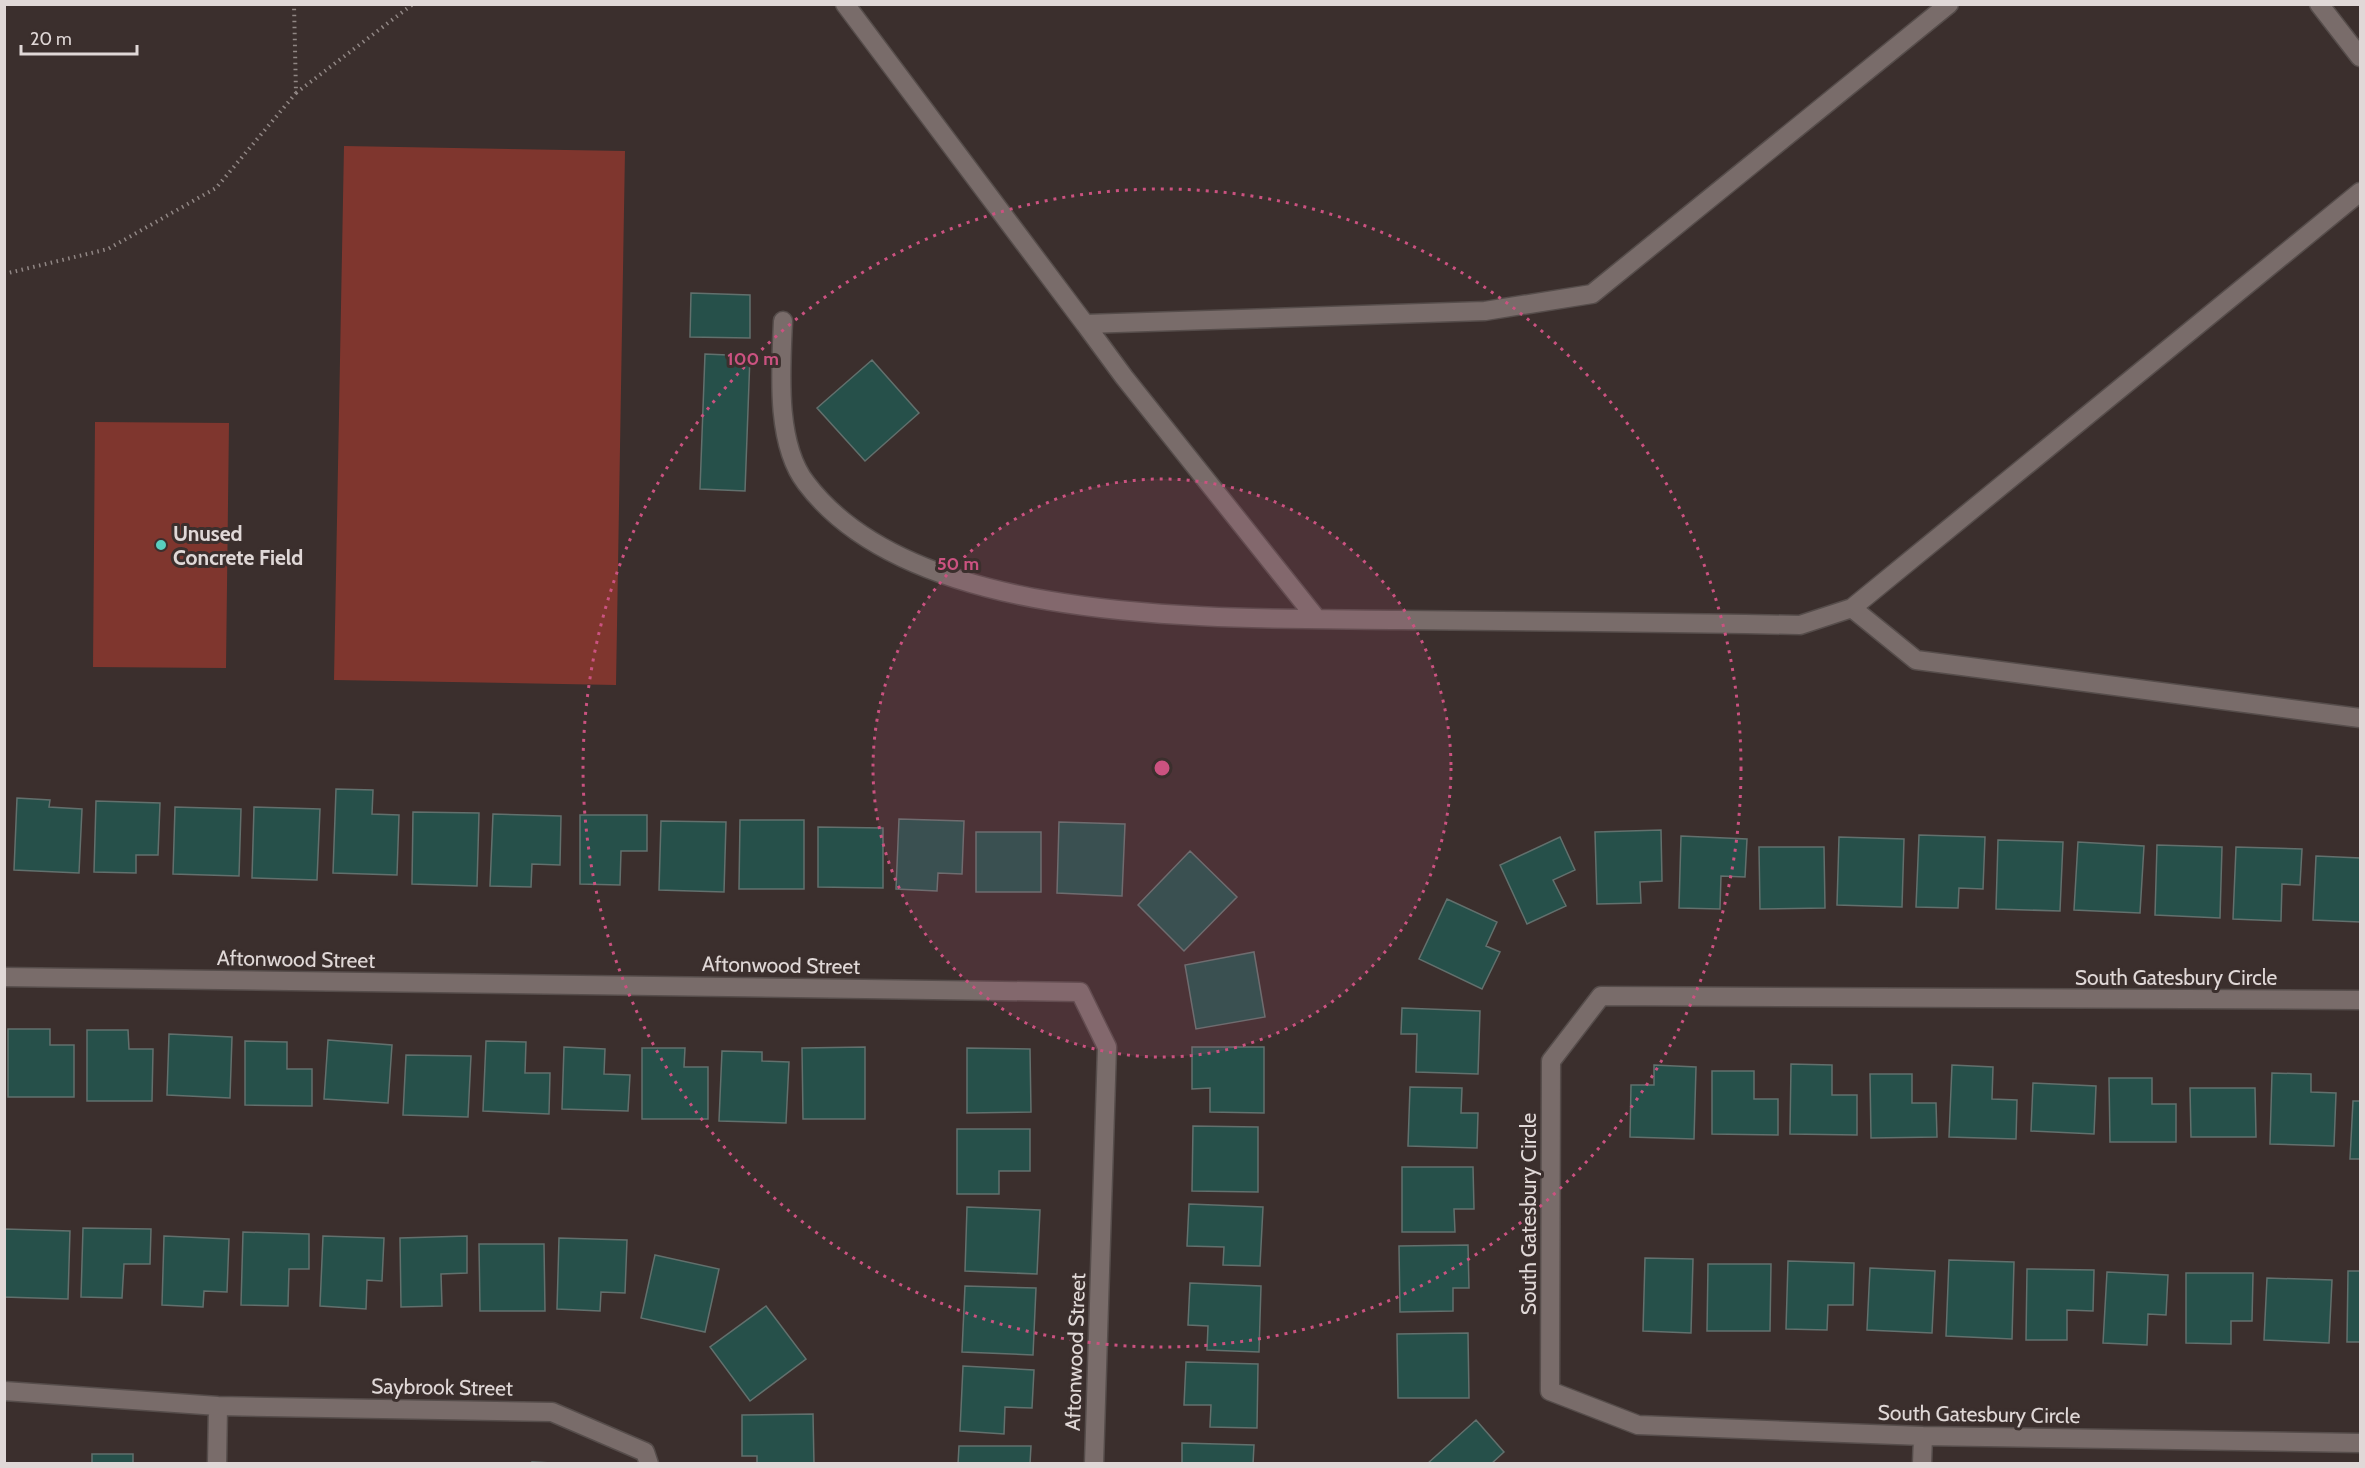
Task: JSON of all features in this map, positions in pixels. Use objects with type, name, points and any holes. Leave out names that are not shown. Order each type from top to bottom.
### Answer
[{"type":"street","points":[[845,4],[1124,377],[1317,619]]},
{"type":"street","points":[[1085,324],[1485,311],[1592,294],[1949,4]]},
{"type":"street","points":[[2319,4],[2361,57]]},
{"type":"street","points":[[783,321],[782,405],[790,449],[803,480],[828,510],[874,541],[911,561],[955,579],[1029,599],[1204,618],[1800,625],[1852,608],[2361,192]]},
{"type":"street","points":[[1852,608],[1916,660],[2361,718]]},
{"type":"street","name":"Aftonwood Street","points":[[4,977],[1080,992],[1107,1047],[1094,1464]]},
{"type":"street","name":"South Gatesbury Circle","points":[[2361,1000],[1601,996],[1551,1061],[1550,1391],[1638,1425],[1923,1436],[2361,1443]]},
{"type":"street","points":[[4,1391],[218,1406],[217,1464]]},
{"type":"street","name":"Saybrook Street","points":[[218,1406],[552,1412],[645,1452],[649,1464]]},
{"type":"street","points":[[1922,1464],[1923,1436]]},
{"type":"path","points":[[294,4],[296,93]]},
{"type":"path","points":[[4,274],[108,249],[216,188],[296,93],[413,4]]},
{"type":"shaded area","points":[[344,146],[625,151],[616,685],[334,680]]},
{"type":"shaded area","name":"Unused Concrete Field","points":[[95,422],[229,423],[226,668],[93,667]]},
{"type":"building","points":[[691,293],[750,295],[750,338],[690,337]]},
{"type":"building","points":[[705,354],[750,356],[745,491],[700,489]]},
{"type":"building","points":[[872,360],[919,413],[865,461],[817,408]]},
{"type":"building","points":[[336,789],[373,790],[372,814],[399,815],[397,875],[333,873]]},
{"type":"building","points":[[17,798],[50,800],[49,807],[82,809],[79,873],[14,870]]},
{"type":"building","points":[[96,801],[160,803],[158,855],[136,855],[136,873],[94,872]]},
{"type":"building","points":[[175,807],[241,809],[239,876],[173,874]]},
{"type":"building","points":[[254,807],[320,809],[317,880],[252,878]]},
{"type":"building","points":[[413,812],[479,813],[477,886],[412,884]]},
{"type":"building","points":[[493,814],[561,816],[560,865],[532,864],[531,887],[490,886]]},
{"type":"building","points":[[580,815],[647,815],[647,851],[621,851],[620,885],[580,884]]},
{"type":"building","points":[[899,819],[964,821],[962,874],[938,873],[937,891],[896,889]]},
{"type":"building","points":[[740,820],[804,820],[804,889],[739,889]]},
{"type":"building","points":[[661,821],[726,822],[724,892],[659,890]]},
{"type":"building","points":[[1059,822],[1125,824],[1122,896],[1057,893]]},
{"type":"building","points":[[818,827],[883,828],[883,888],[818,887]]},
{"type":"building","points":[[1661,830],[1662,881],[1640,882],[1641,903],[1597,904],[1595,832]]},
{"type":"building","points":[[976,832],[1041,832],[1041,892],[976,892]]},
{"type":"building","points":[[1919,835],[1985,837],[1983,889],[1959,888],[1958,908],[1916,907]]},
{"type":"building","points":[[1681,836],[1747,839],[1745,877],[1721,876],[1720,909],[1679,908]]},
{"type":"building","points":[[1560,837],[1575,870],[1553,880],[1566,906],[1527,924],[1500,865]]},
{"type":"building","points":[[1839,837],[1904,839],[1902,907],[1837,905]]},
{"type":"building","points":[[1998,840],[2063,842],[2060,911],[1996,909]]},
{"type":"building","points":[[2078,842],[2144,846],[2140,913],[2074,910]]},
{"type":"building","points":[[2157,845],[2222,847],[2220,918],[2155,915]]},
{"type":"building","points":[[1759,847],[1824,847],[1825,908],[1760,909]]},
{"type":"building","points":[[2236,847],[2302,849],[2300,885],[2282,884],[2281,921],[2233,919]]},
{"type":"building","points":[[1190,851],[1237,897],[1184,951],[1138,905]]},
{"type":"building","points":[[2316,856],[2360,858],[2360,922],[2313,920]]},
{"type":"building","points":[[1447,899],[1497,922],[1486,946],[1500,952],[1482,989],[1419,959]]},
{"type":"building","points":[[1254,952],[1265,1017],[1196,1029],[1185,965]]},
{"type":"building","points":[[1402,1008],[1480,1011],[1478,1074],[1416,1072],[1417,1034],[1401,1034]]},
{"type":"building","points":[[8,1029],[50,1029],[50,1045],[74,1045],[74,1097],[8,1097]]},
{"type":"building","points":[[87,1030],[128,1030],[129,1049],[153,1049],[152,1101],[87,1101]]},
{"type":"building","points":[[169,1034],[232,1037],[230,1098],[167,1095]]},
{"type":"building","points":[[328,1040],[392,1045],[388,1103],[324,1099]]},
{"type":"building","points":[[245,1041],[287,1042],[287,1069],[312,1069],[312,1106],[245,1105]]},
{"type":"building","points":[[486,1041],[526,1042],[525,1073],[550,1073],[549,1114],[483,1111]]},
{"type":"building","points":[[564,1047],[605,1049],[604,1074],[630,1075],[628,1111],[562,1109]]},
{"type":"building","points":[[865,1047],[865,1119],[803,1119],[802,1048]]},
{"type":"building","points":[[1192,1047],[1264,1047],[1264,1113],[1210,1112],[1210,1088],[1192,1089]]},
{"type":"building","points":[[642,1048],[685,1048],[684,1067],[708,1067],[708,1119],[642,1119]]},
{"type":"building","points":[[967,1048],[1030,1049],[1031,1112],[967,1113]]},
{"type":"building","points":[[722,1051],[762,1052],[762,1061],[789,1062],[786,1123],[719,1121]]},
{"type":"building","points":[[406,1055],[471,1056],[468,1117],[403,1115]]},
{"type":"building","points":[[1791,1064],[1832,1065],[1832,1095],[1857,1095],[1857,1135],[1790,1134]]},
{"type":"building","points":[[1654,1065],[1696,1067],[1694,1139],[1630,1137],[1631,1085],[1654,1085]]},
{"type":"building","points":[[1952,1065],[1993,1067],[1992,1099],[2017,1100],[2016,1139],[1949,1137]]},
{"type":"building","points":[[1712,1071],[1754,1071],[1754,1099],[1778,1099],[1778,1135],[1712,1134]]},
{"type":"building","points":[[2272,1073],[2311,1074],[2311,1092],[2336,1093],[2334,1146],[2270,1144]]},
{"type":"building","points":[[1870,1074],[1912,1074],[1912,1103],[1936,1103],[1937,1137],[1871,1138]]},
{"type":"building","points":[[2109,1078],[2152,1078],[2152,1104],[2176,1104],[2176,1142],[2110,1142]]},
{"type":"building","points":[[2033,1083],[2096,1086],[2094,1134],[2031,1131]]},
{"type":"building","points":[[1410,1087],[1462,1088],[1461,1113],[1478,1113],[1477,1148],[1408,1146]]},
{"type":"building","points":[[2190,1088],[2255,1088],[2256,1137],[2191,1137]]},
{"type":"building","points":[[2353,1101],[2360,1101],[2360,1159],[2350,1159]]},
{"type":"building","points":[[1193,1126],[1258,1127],[1258,1192],[1192,1191]]},
{"type":"building","points":[[957,1129],[1030,1129],[1030,1171],[999,1171],[999,1194],[957,1194]]},
{"type":"building","points":[[1402,1167],[1473,1167],[1474,1209],[1454,1209],[1455,1232],[1402,1232]]},
{"type":"building","points":[[1189,1204],[1263,1207],[1260,1266],[1223,1265],[1224,1247],[1187,1246]]},
{"type":"building","points":[[967,1207],[1040,1210],[1037,1274],[965,1271]]},
{"type":"building","points":[[83,1228],[151,1229],[150,1264],[124,1264],[122,1298],[81,1297]]},
{"type":"building","points":[[5,1229],[70,1231],[68,1299],[4,1297]]},
{"type":"building","points":[[243,1232],[309,1234],[309,1269],[289,1269],[288,1306],[241,1305]]},
{"type":"building","points":[[164,1236],[229,1239],[227,1292],[204,1291],[203,1307],[162,1305]]},
{"type":"building","points":[[323,1236],[384,1238],[382,1281],[367,1280],[366,1309],[320,1306]]},
{"type":"building","points":[[467,1236],[467,1273],[441,1274],[442,1306],[401,1307],[400,1238]]},
{"type":"building","points":[[559,1238],[627,1240],[625,1293],[601,1292],[600,1311],[557,1309]]},
{"type":"building","points":[[479,1244],[544,1244],[545,1311],[480,1311]]},
{"type":"building","points":[[1468,1245],[1469,1288],[1453,1288],[1453,1311],[1400,1312],[1399,1246]]},
{"type":"building","points":[[655,1255],[719,1269],[705,1332],[641,1318]]},
{"type":"building","points":[[1645,1258],[1693,1259],[1691,1333],[1643,1331]]},
{"type":"building","points":[[1949,1260],[2014,1262],[2012,1339],[1946,1336]]},
{"type":"building","points":[[1788,1261],[1854,1263],[1853,1305],[1828,1305],[1827,1330],[1786,1329]]},
{"type":"building","points":[[1708,1264],[1771,1264],[1770,1331],[1707,1331]]},
{"type":"building","points":[[1870,1268],[1935,1271],[1932,1333],[1867,1330]]},
{"type":"building","points":[[2027,1269],[2094,1270],[2093,1311],[2067,1310],[2067,1340],[2026,1340]]},
{"type":"building","points":[[2348,1271],[2360,1271],[2360,1342],[2347,1342]]},
{"type":"building","points":[[2107,1272],[2168,1275],[2166,1315],[2148,1314],[2147,1345],[2103,1343]]},
{"type":"building","points":[[2186,1273],[2253,1273],[2252,1321],[2231,1321],[2231,1344],[2186,1343]]},
{"type":"building","points":[[2267,1278],[2332,1280],[2329,1343],[2264,1340]]},
{"type":"building","points":[[1190,1283],[1261,1286],[1259,1352],[1207,1350],[1208,1326],[1188,1325]]},
{"type":"building","points":[[965,1286],[1036,1288],[1033,1355],[962,1352]]},
{"type":"building","points":[[766,1306],[806,1359],[750,1401],[710,1347]]},
{"type":"building","points":[[1468,1333],[1469,1398],[1398,1398],[1397,1334]]},
{"type":"building","points":[[1186,1362],[1258,1364],[1257,1428],[1210,1427],[1211,1405],[1184,1405]]},
{"type":"building","points":[[963,1366],[1034,1370],[1032,1408],[1005,1407],[1004,1434],[960,1431]]},
{"type":"building","points":[[813,1414],[814,1464],[757,1464],[757,1456],[742,1456],[742,1415]]},
{"type":"building","points":[[1476,1420],[1504,1452],[1491,1464],[1427,1464]]},
{"type":"building","points":[[1182,1443],[1254,1445],[1253,1464],[1182,1464]]},
{"type":"building","points":[[959,1446],[1031,1446],[1030,1464],[958,1464]]},
{"type":"building","points":[[92,1454],[133,1454],[133,1464],[92,1464]]},
{"type":"building","points":[[532,1462],[574,1464],[532,1464]]},
{"type":"place","name":"Unused Concrete Field","points":[[161,545]]}]
